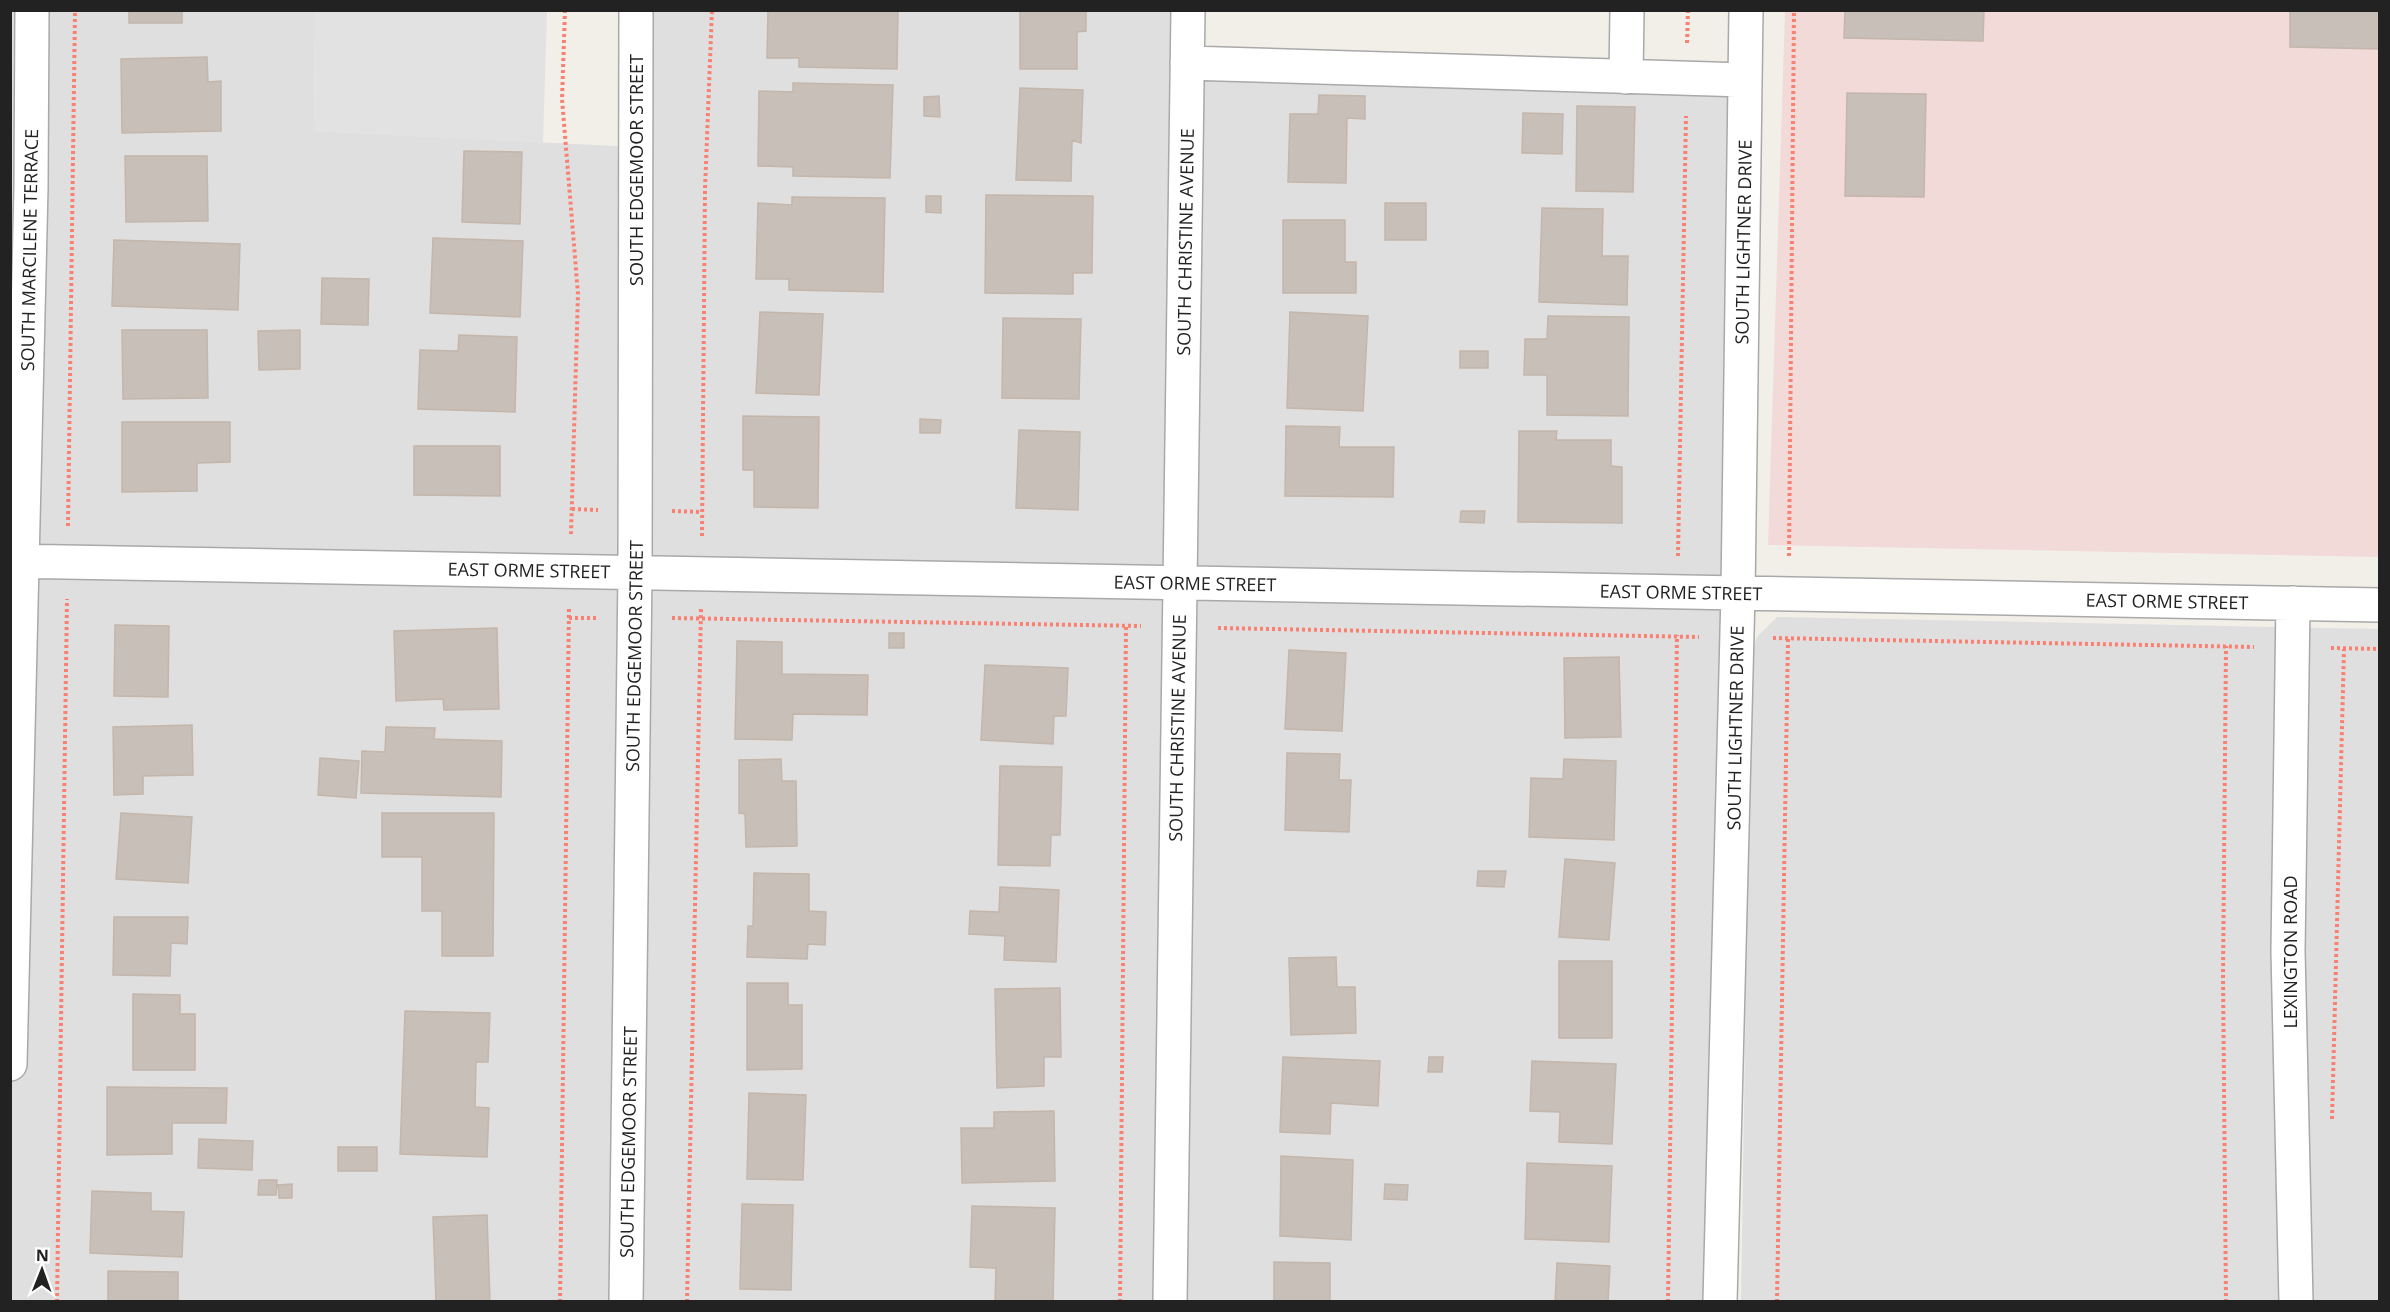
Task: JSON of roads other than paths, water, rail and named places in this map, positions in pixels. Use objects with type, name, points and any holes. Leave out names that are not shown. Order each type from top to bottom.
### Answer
[{"type":"street","name":"SOUTH MARCILENE TERRACE","points":[[10,1064],[16,562],[31,188],[32,10]]},
{"type":"street","name":"SOUTH EDGEMOOR STREET","points":[[626,1302],[635,572],[636,10]]},
{"type":"street","name":"SOUTH CHRISTINE AVENUE","points":[[1170,1302],[1188,10]]},
{"type":"street","points":[[1626,77],[1627,10]]},
{"type":"street","name":"SOUTH LIGHTNER DRIVE","points":[[1720,1302],[1738,593],[1746,10]]},
{"type":"street","points":[[1187,63],[1745,80]]},
{"type":"street","name":"EAST ORME STREET","points":[[16,562],[2379,605]]},
{"type":"street","name":"LEXINGTON ROAD","points":[[2293,603],[2288,951],[2296,1302]]}]
